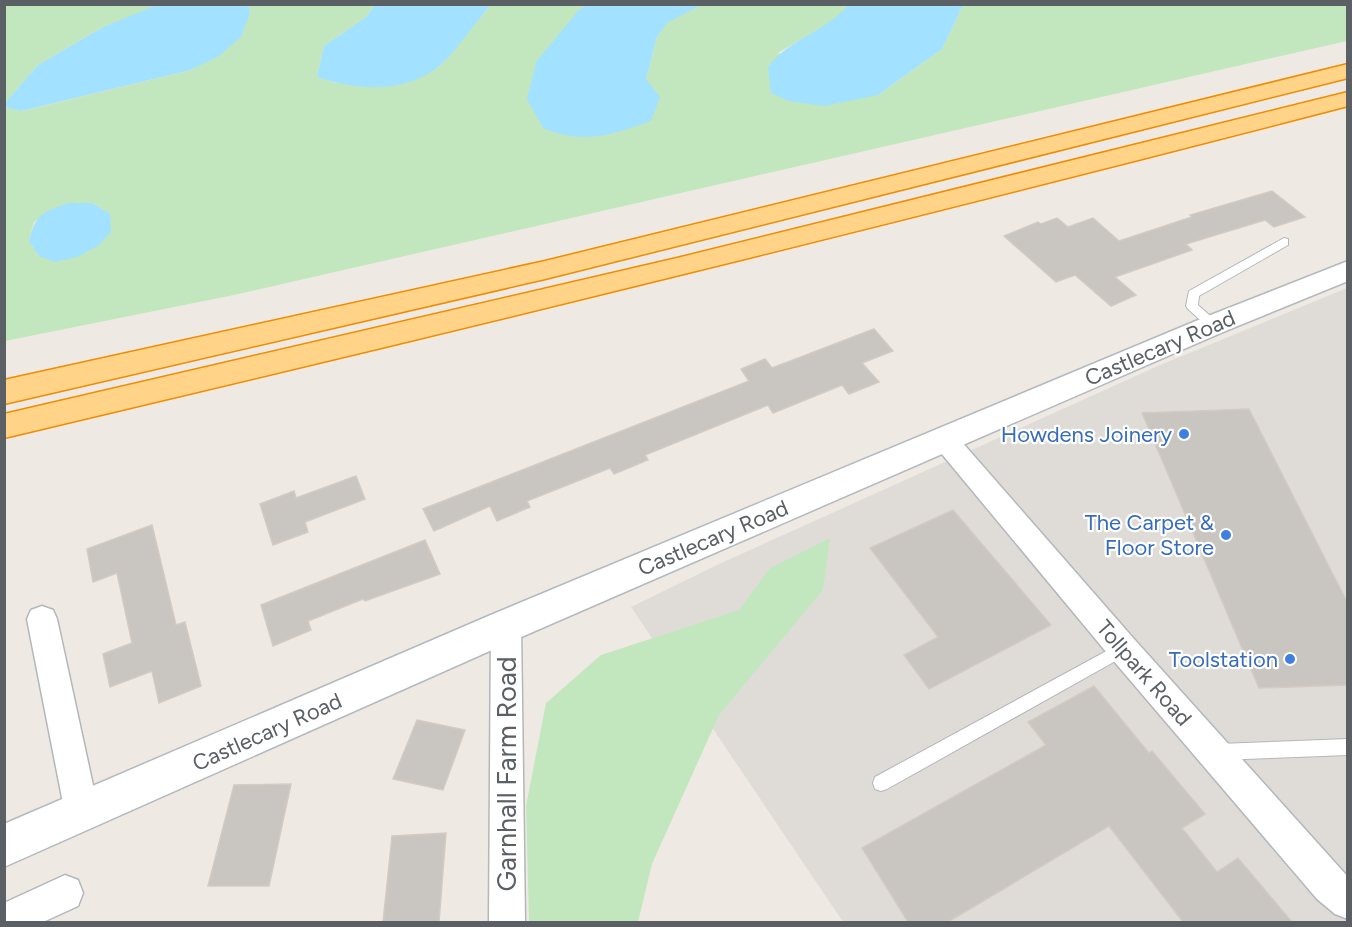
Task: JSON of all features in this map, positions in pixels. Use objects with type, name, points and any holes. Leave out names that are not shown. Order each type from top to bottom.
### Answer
[{"type":"highway","points":[[4,392],[557,267],[1347,71]]},
{"type":"highway","points":[[4,426],[486,314],[1031,181],[1347,99]]},
{"type":"main road","name":"Castlecary Road","points":[[4,846],[506,627],[1347,270]]},
{"type":"street","name":"Tollpark Road","points":[[945,440],[1213,753],[1330,886],[1347,901]]},
{"type":"street","points":[[42,619],[82,813]]},
{"type":"street","name":"Garnhall Farm Road","points":[[506,627],[507,922]]},
{"type":"street","points":[[5,922],[65,893]]},
{"type":"lane","points":[[1213,325],[1192,306],[1194,294],[1284,242]]},
{"type":"lane","points":[[881,783],[1123,649]]},
{"type":"lane","points":[[1213,753],[1347,747]]},
{"type":"shaded area","points":[[1347,288],[1347,922],[843,922],[631,607],[719,564],[1160,365]]},
{"type":"green space","points":[[4,5],[159,5],[103,27],[38,65],[5,103]]},
{"type":"green space","points":[[249,5],[375,5],[366,17],[324,46],[317,77],[337,83],[438,68],[491,5],[587,5],[578,11],[646,79],[657,37],[667,22],[701,5],[848,5],[834,20],[778,53],[878,95],[942,49],[963,5],[1347,5],[1347,41],[234,295],[5,341],[5,107],[22,111],[191,70],[250,13]],"holes":[[[69,203],[92,203],[109,214],[39,256],[29,240],[34,222]]]},
{"type":"green space","points":[[830,538],[823,590],[719,715],[652,864],[638,922],[529,922],[526,806],[546,703],[601,655],[739,610],[770,568]]},
{"type":"water","points":[[159,4],[249,5],[250,13],[241,37],[219,56],[191,70],[21,111],[5,107],[5,103],[38,65],[103,27]]},
{"type":"water","points":[[587,4],[701,5],[667,23],[657,37],[646,79],[660,97],[651,121],[610,134],[572,136],[543,128],[527,99],[536,62],[578,11]]},
{"type":"water","points":[[375,5],[491,5],[443,63],[409,82],[394,86],[363,87],[317,77],[324,46],[366,17]]},
{"type":"water","points":[[848,5],[963,5],[942,49],[878,95],[824,106],[789,101],[771,93],[768,67],[786,49],[839,15]]},
{"type":"water","points":[[69,203],[92,203],[110,214],[111,232],[98,246],[77,257],[55,262],[39,256],[29,241],[38,219],[47,212]]},
{"type":"building","points":[[1272,191],[1305,217],[1274,227],[1265,220],[1186,244],[1192,250],[1115,277],[1136,295],[1111,306],[1075,275],[1056,282],[1004,236],[1038,222],[1041,224],[1057,218],[1068,227],[1093,218],[1119,241],[1192,217],[1190,215]]},
{"type":"building","points":[[874,329],[893,351],[862,363],[879,382],[849,394],[842,385],[773,413],[768,405],[645,455],[648,460],[614,474],[610,468],[527,501],[530,507],[497,521],[490,506],[434,531],[423,509],[749,381],[741,369],[765,359],[772,368]]},
{"type":"building","points":[[1249,409],[1347,602],[1347,685],[1259,688],[1142,413]]},
{"type":"building","points":[[356,476],[365,499],[305,522],[308,532],[273,545],[260,504],[294,491],[296,498]]},
{"type":"building","points":[[953,510],[1051,625],[929,689],[904,655],[938,637],[870,548]]},
{"type":"building","points":[[152,525],[176,625],[185,622],[201,686],[159,703],[152,671],[110,687],[103,654],[132,643],[117,573],[93,582],[87,549]]},
{"type":"building","points":[[425,540],[440,574],[365,601],[363,599],[308,621],[311,630],[273,646],[261,605]]},
{"type":"building","points":[[1094,686],[1149,753],[1152,751],[1205,814],[1182,828],[1217,872],[1238,858],[1292,922],[1183,922],[1109,826],[948,922],[908,922],[862,848],[1046,745],[1028,722]]},
{"type":"building","points":[[417,720],[465,730],[443,790],[393,779]]},
{"type":"building","points":[[291,784],[269,886],[208,886],[234,785]]},
{"type":"building","points":[[446,833],[439,922],[383,922],[392,836]]},
{"type":"place","name":"Howdens Joinery","points":[[1184,434]]},
{"type":"place","name":"The Carpet & Floor Store","points":[[1226,535]]},
{"type":"place","name":"Toolstation","points":[[1290,659]]}]
